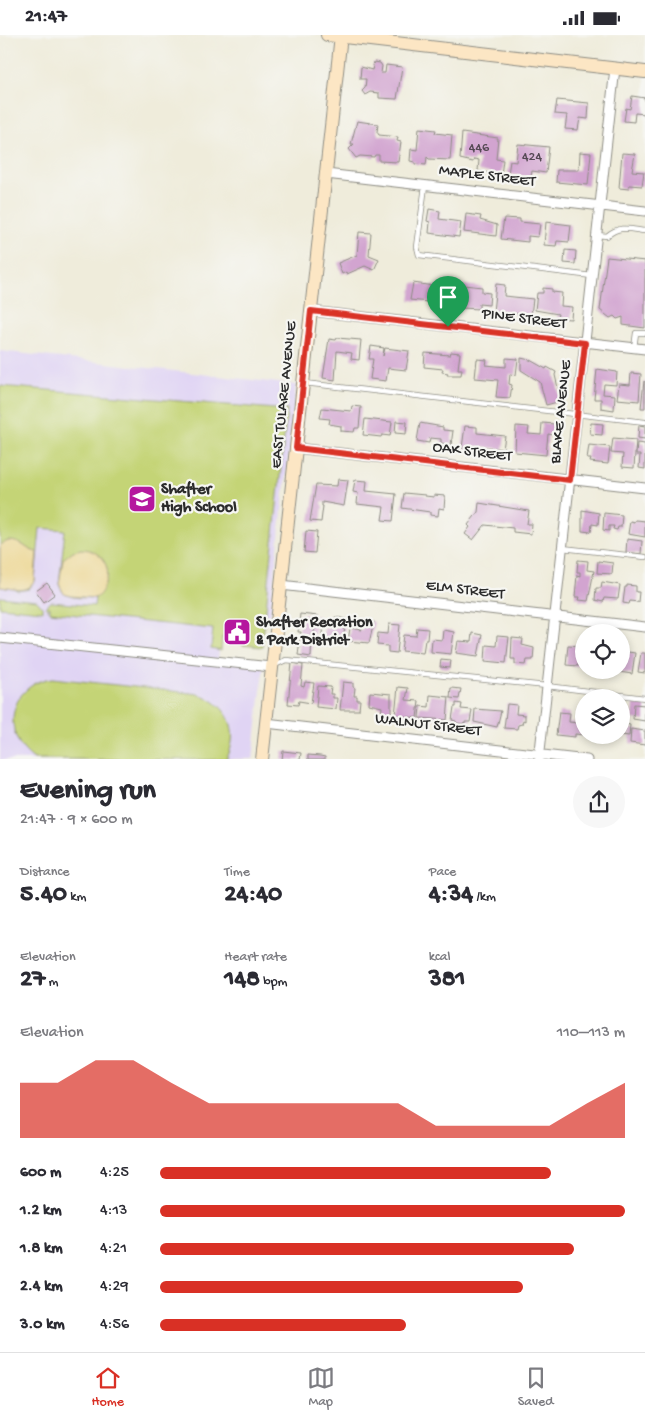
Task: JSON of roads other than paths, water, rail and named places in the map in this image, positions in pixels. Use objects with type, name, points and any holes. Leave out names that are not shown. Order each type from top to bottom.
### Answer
[{"type":"street","points":[[327,35],[645,72]]},
{"type":"street","name":"EAST TULARE AVENUE","points":[[262,759],[341,36]]},
{"type":"street","name":"BLAKE AVENUE","points":[[540,757],[615,68]]},
{"type":"street","name":"MAPLE STREET","points":[[326,174],[645,211]]},
{"type":"street","name":"PINE STREET","points":[[311,311],[645,349]]},
{"type":"street","name":"OAK STREET","points":[[296,448],[645,488]]},
{"type":"street","name":"ELM STREET","points":[[281,585],[645,627]]},
{"type":"street","points":[[0,638],[272,667]]},
{"type":"street","name":"WALNUT STREET","points":[[266,723],[540,757],[587,759]]},
{"type":"lane","points":[[425,185],[417,247],[419,255],[592,276]]},
{"type":"lane","points":[[597,235],[607,236],[622,228],[645,231]]},
{"type":"lane","points":[[634,348],[636,333],[645,333]]},
{"type":"lane","points":[[303,383],[645,422]]},
{"type":"lane","points":[[562,548],[645,557]]},
{"type":"lane","points":[[272,667],[286,660],[645,697]]},
{"type":"place","name":"Shafter High School","points":[[142,499]]},
{"type":"place","name":"Shafter Recration & Park District","points":[[237,632]]}]
